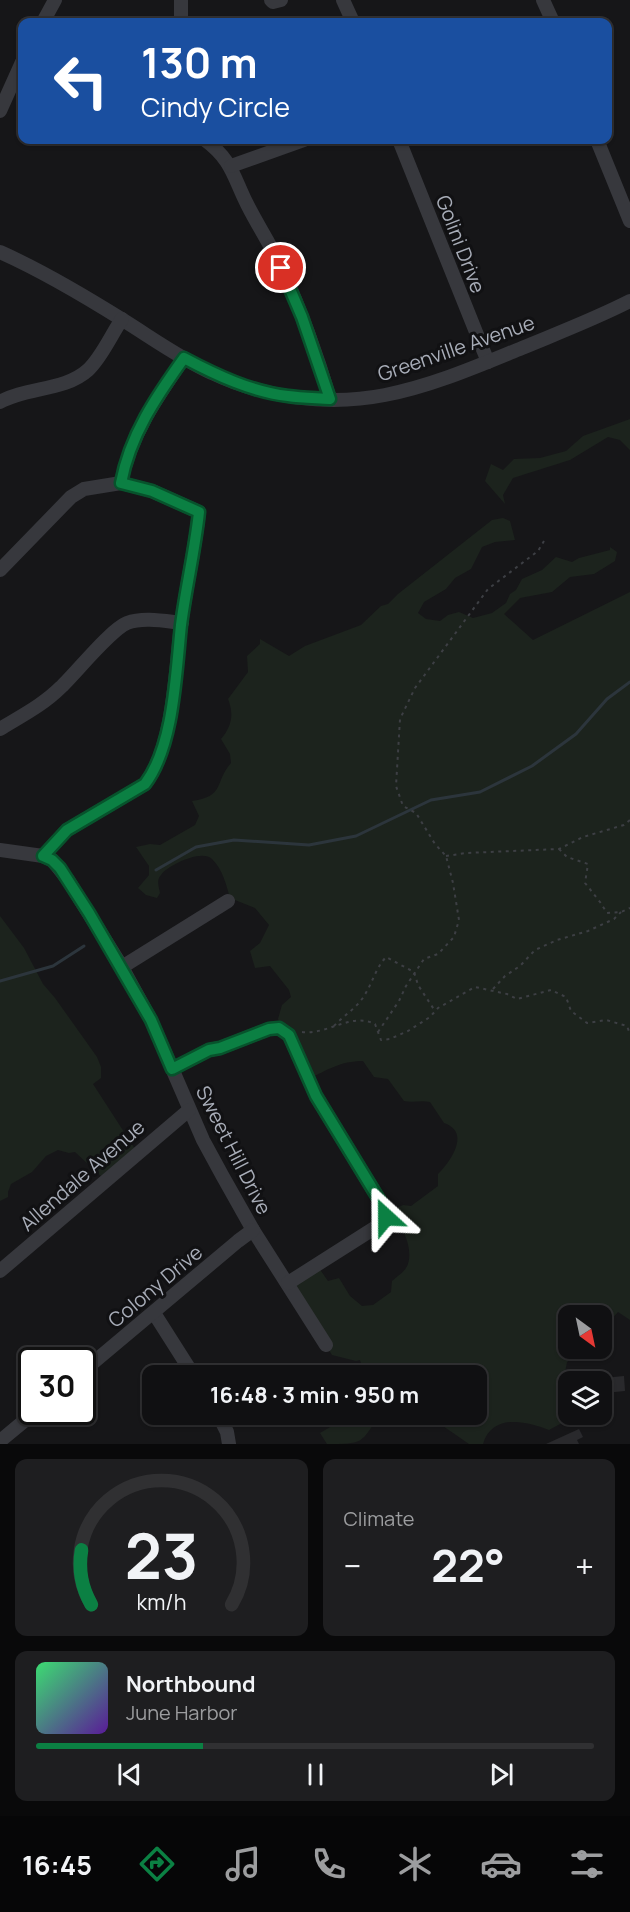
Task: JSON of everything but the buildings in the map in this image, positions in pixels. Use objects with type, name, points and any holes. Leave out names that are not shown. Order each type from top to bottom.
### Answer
[{"type":"street","points":[[45,18],[55,0]]},
{"type":"street","points":[[181,0],[181,18]]},
{"type":"street","points":[[271,0],[273,2],[281,0]]},
{"type":"street","points":[[343,0],[351,18]]},
{"type":"street","points":[[543,0],[551,18]]},
{"type":"street","points":[[0,111],[18,71]]},
{"type":"street","points":[[211,144],[231,166],[247,204],[281,268],[318,360],[330,399]]},
{"type":"street","points":[[231,166],[293,144]]},
{"type":"street","name":"Golini Drive","points":[[401,144],[488,362]]},
{"type":"street","points":[[599,144],[630,221]]},
{"type":"street","name":"Greenville Avenue","points":[[0,252],[26,263],[71,288],[213,374],[263,391],[287,396],[356,399],[385,395],[488,362],[630,301]]},
{"type":"street","points":[[0,402],[80,376],[88,369],[122,319]]},
{"type":"street","points":[[121,483],[129,450],[140,428],[184,358]]},
{"type":"street","points":[[0,570],[71,498],[84,489],[121,483],[152,491],[199,512],[176,678],[163,748],[154,772],[145,784],[67,830],[43,856],[0,850]]},
{"type":"street","points":[[0,729],[43,703],[61,688],[113,633],[125,624],[138,621],[182,623]]},
{"type":"street","name":"Sweet Hill Drive","points":[[43,856],[52,860],[60,868],[122,967],[155,1027],[203,1140],[254,1230],[326,1345]]},
{"type":"street","points":[[122,967],[228,901]]},
{"type":"street","points":[[172,1069],[209,1050],[269,1029],[279,1028],[289,1035],[316,1096],[383,1206],[386,1217],[384,1222],[288,1283]]},
{"type":"street","name":"Allendale Avenue","points":[[0,1271],[189,1110]]},
{"type":"street","name":"Colony Drive","points":[[96,1361],[254,1230]]},
{"type":"street","points":[[154,1313],[187,1365]]},
{"type":"street","points":[[0,1441],[19,1425]]},
{"type":"street","points":[[224,1425],[229,1444]]},
{"type":"path","points":[[378,1032],[399,1002],[414,972],[424,959],[438,954],[454,937],[459,920],[446,856],[435,844],[416,813],[403,806],[396,786],[399,719],[415,688],[488,589],[538,551],[544,541]]},
{"type":"path","points":[[446,856],[559,849],[583,837],[624,825],[630,820]]},
{"type":"path","points":[[559,849],[567,856],[588,864],[585,883],[607,913],[621,912],[630,908]]},
{"type":"path","points":[[492,990],[535,950],[557,940],[588,932],[614,919],[621,912]]},
{"type":"path","points":[[331,1029],[361,1001],[378,966],[386,957],[414,972],[418,985],[435,1011]]},
{"type":"path","points":[[289,1035],[296,1032],[308,1033],[331,1029],[352,1020],[365,1019],[375,1024],[381,1040],[390,1039],[415,1027],[435,1011],[475,987],[507,993],[517,999],[550,990],[566,997],[571,1011],[587,1023],[606,1020],[627,1026],[630,1034]]},
{"type":"shaded area","points":[[630,419],[630,450],[620,440],[608,437],[570,460],[513,478],[503,495],[505,504],[485,481],[491,464],[503,470],[514,459],[540,458],[566,451],[583,436]]},
{"type":"shaded area","points":[[503,518],[510,521],[515,540],[495,542],[482,547],[471,569],[455,578],[446,589],[424,602],[418,613],[426,619],[440,621],[448,615],[459,612],[473,618],[492,613],[506,603],[522,579],[542,570],[556,557],[572,562],[610,550],[610,547],[617,552],[615,561],[594,574],[570,577],[552,592],[520,598],[504,614],[533,640],[630,592],[630,1320],[618,1312],[612,1319],[612,1305],[558,1305],[558,1359],[571,1359],[567,1362],[565,1371],[558,1371],[558,1425],[549,1430],[531,1424],[511,1422],[494,1427],[483,1444],[469,1444],[441,1425],[487,1425],[487,1365],[361,1365],[360,1360],[332,1355],[286,1278],[314,1261],[328,1281],[339,1278],[350,1296],[362,1306],[373,1305],[391,1292],[392,1281],[406,1268],[409,1254],[402,1229],[391,1216],[385,1213],[403,1205],[411,1206],[438,1186],[438,1174],[453,1155],[456,1147],[456,1133],[452,1127],[444,1123],[430,1102],[404,1101],[388,1079],[374,1077],[363,1061],[341,1064],[308,1079],[278,1019],[282,1005],[291,997],[289,990],[270,966],[255,968],[250,951],[260,943],[269,925],[255,908],[230,898],[221,872],[216,863],[207,856],[193,857],[171,867],[159,877],[160,893],[157,898],[146,895],[138,888],[149,875],[149,866],[136,847],[150,844],[160,845],[195,825],[199,816],[192,801],[210,796],[218,787],[231,763],[230,754],[221,739],[231,720],[228,699],[248,672],[247,656],[260,644],[260,639],[289,656],[305,646],[361,625],[381,606],[388,604],[492,520]]},
{"type":"shaded area","points":[[0,916],[24,948],[43,984],[97,1057],[101,1067],[101,1078],[93,1084],[135,1149],[101,1176],[75,1152],[58,1150],[46,1156],[32,1172],[11,1184],[8,1197],[0,1201]]},
{"type":"shaded area","points":[[334,1425],[373,1425],[364,1437],[348,1444],[327,1444],[320,1433]]},
{"type":"waterway","points":[[156,870],[196,847],[234,840],[309,845],[356,836],[431,800],[480,792],[532,766],[576,734],[607,699],[630,682]]},
{"type":"waterway","points":[[0,981],[53,966],[84,946]]},
{"type":"route","points":[[281,268],[302,317],[330,399],[287,396],[263,391],[213,374],[184,358],[162,390],[129,450],[121,483],[152,491],[199,512],[176,678],[163,748],[159,763],[145,784],[67,830],[43,856],[52,860],[60,868],[122,967],[159,1035],[172,1069],[209,1050],[269,1029],[279,1028],[289,1035],[316,1096],[383,1206],[386,1217]]}]
